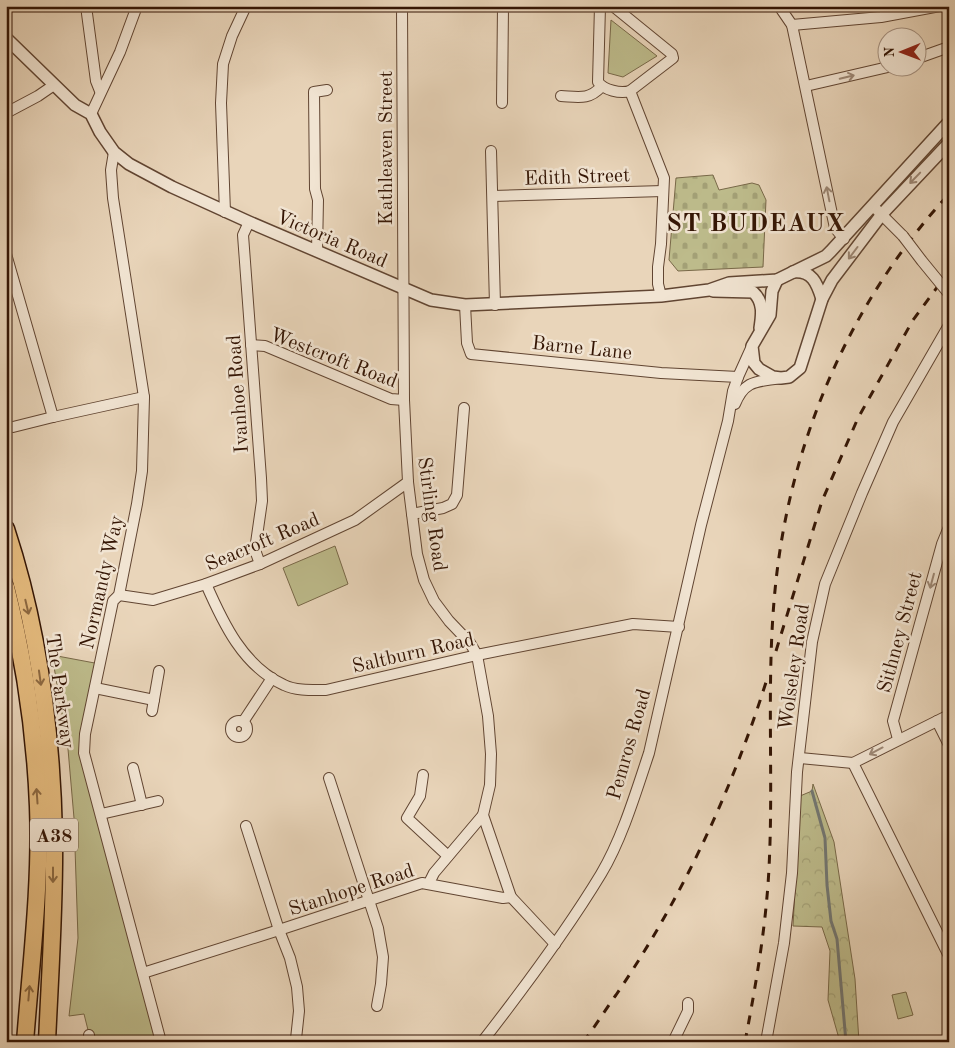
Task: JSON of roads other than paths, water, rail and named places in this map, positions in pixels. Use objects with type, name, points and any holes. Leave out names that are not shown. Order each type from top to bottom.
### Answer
[{"type":"highway","name":"The Parkway","points":[[6,529],[13,550],[32,630],[46,730],[52,797],[53,901],[47,1042]]},
{"type":"highway","name":"The Parkway","points":[[6,587],[20,648],[28,700],[38,807],[36,911],[25,1042]]},
{"type":"street","points":[[86,6],[96,81],[100,91]]},
{"type":"street","points":[[90,114],[120,52],[137,6]]},
{"type":"street","points":[[225,212],[221,103],[223,64],[232,36],[246,6]]},
{"type":"street","name":"Kathleaven Street","points":[[402,6],[405,289]]},
{"type":"street","points":[[502,103],[503,6]]},
{"type":"street","points":[[600,6],[598,82],[602,87],[623,93],[630,91],[673,58],[672,54],[612,6]]},
{"type":"street","points":[[779,6],[792,25],[835,228],[844,239]]},
{"type":"street","points":[[792,25],[881,16],[940,6]]},
{"type":"street","name":"Victoria Road","points":[[6,38],[75,105],[90,114],[114,152],[129,164],[225,212],[431,300],[465,306],[661,296],[709,290],[753,292],[760,300],[762,307],[759,333]]},
{"type":"street","points":[[928,54],[949,47]]},
{"type":"street","points":[[806,86],[878,69]]},
{"type":"street","points":[[6,113],[54,85]]},
{"type":"street","points":[[561,96],[584,97],[594,95],[602,87]]},
{"type":"street","points":[[317,251],[318,200],[315,189],[314,92],[327,90]]},
{"type":"street","points":[[630,91],[664,178],[658,267],[658,284],[661,296]]},
{"type":"street","points":[[822,299],[832,280],[878,210],[949,122]]},
{"type":"street","points":[[791,272],[826,256],[949,143]]},
{"type":"street","points":[[492,151],[495,305]]},
{"type":"street","name":"Normandy Way","points":[[114,152],[111,170],[112,198],[144,397],[142,471],[119,595],[113,601],[85,734],[84,753],[161,1042]]},
{"type":"street","name":"Edith Street","points":[[493,196],[663,191]]},
{"type":"street","points":[[878,210],[904,236],[949,294]]},
{"type":"street","name":"Ivanhoe Road","points":[[249,222],[243,235],[262,501],[255,550],[260,564]]},
{"type":"street","points":[[6,254],[52,417]]},
{"type":"street","points":[[791,272],[806,272],[818,288],[822,299]]},
{"type":"street","name":"Victoria Road","points":[[709,290],[729,283],[777,280],[791,272]]},
{"type":"street","name":"Pemros Road","points":[[482,1042],[554,944],[602,872],[623,825],[649,753],[701,526],[738,377],[752,346],[770,315],[772,290],[777,280]]},
{"type":"street","name":"Stirling Road","points":[[405,289],[404,400],[408,482],[417,554],[424,580],[434,601],[449,621],[470,643],[477,655],[488,716],[491,754],[490,785],[483,815],[434,873],[429,883]]},
{"type":"street","name":"Pemros Road","points":[[728,421],[738,396],[748,385],[789,377],[800,368],[822,299]]},
{"type":"street","name":"Barne Lane","points":[[465,306],[467,343],[472,354],[661,373],[738,377]]},
{"type":"street","name":"Wolseley Road","points":[[766,1042],[784,943],[792,873],[797,772],[812,642],[825,584],[893,422],[949,325]]},
{"type":"street","name":"Westcroft Road","points":[[252,345],[265,346],[390,399],[404,400]]},
{"type":"street","points":[[752,346],[754,363],[759,369],[773,377],[781,378]]},
{"type":"street","points":[[13,427],[144,397]]},
{"type":"street","points":[[412,514],[443,508],[452,504],[457,495],[460,413]]},
{"type":"street","name":"Seacroft Road","points":[[119,595],[153,600],[206,584],[260,564],[355,520],[408,482]]},
{"type":"street","name":"Sithney Street","points":[[898,739],[893,721],[947,531]]},
{"type":"street","name":"Saltburn Road","points":[[206,584],[226,628],[256,666],[285,686],[303,689],[326,690],[477,655],[633,624],[679,627]]},
{"type":"street","points":[[152,711],[159,670]]},
{"type":"street","points":[[243,722],[272,678]]},
{"type":"street","points":[[95,688],[154,700]]},
{"type":"street","points":[[800,758],[853,763],[949,715]]},
{"type":"street","points":[[937,721],[949,745]]},
{"type":"street","points":[[853,763],[949,956]]},
{"type":"street","points":[[133,768],[142,805]]},
{"type":"street","points":[[423,775],[420,796],[407,818],[448,856]]},
{"type":"street","points":[[329,778],[378,928],[383,957],[382,984],[377,1006]]},
{"type":"street","points":[[101,814],[158,801]]},
{"type":"street","points":[[483,815],[511,897],[554,944]]},
{"type":"street","points":[[246,826],[279,930],[290,958],[297,987],[299,1011],[296,1039]]},
{"type":"street","name":"Stanhope Road","points":[[143,973],[422,883],[503,898],[511,897]]},
{"type":"street","points":[[673,1042],[688,1011],[688,1003]]},
{"type":"waterway","points":[[812,791],[825,838],[827,885],[831,921],[837,939],[846,1042]]},
{"type":"railway","points":[[745,1042],[760,955],[768,890],[771,646],[777,572],[785,520],[798,468],[814,418],[833,370],[857,322],[884,277],[915,234],[949,194]]},
{"type":"railway","points":[[776,651],[822,501],[858,418],[913,320],[949,271]]},
{"type":"railway","points":[[583,1042],[640,958],[684,882],[738,762],[767,679]]},
{"type":"district","name":"ST BUDEAUX","points":[[756,222]]}]
